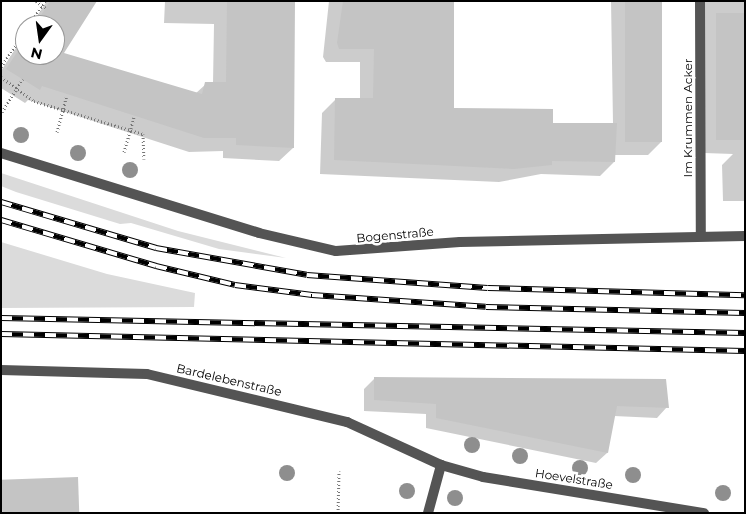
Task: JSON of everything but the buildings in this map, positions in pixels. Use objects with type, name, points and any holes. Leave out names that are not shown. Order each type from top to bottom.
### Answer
[{"type":"street","name":"Im Krummen Acker","points":[[700,1],[701,236]]},
{"type":"street","name":"Bogenstraße","points":[[1,153],[94,185],[322,249],[358,251],[460,242],[745,236]]},
{"type":"street","name":"Bardelebenstraße","points":[[1,370],[147,374],[235,392],[347,422],[441,465]]},
{"type":"street","points":[[428,513],[441,465]]},
{"type":"street","name":"Hoevelstraße","points":[[441,465],[483,477],[704,513]]},
{"type":"path","points":[[36,1],[43,3],[46,8]]},
{"type":"path","points":[[35,15],[43,3]]},
{"type":"path","points":[[1,67],[15,46]]},
{"type":"path","points":[[1,78],[34,101],[143,134],[144,159]]},
{"type":"path","points":[[2,112],[23,79]]},
{"type":"path","points":[[57,132],[68,95]]},
{"type":"path","points":[[124,152],[134,117]]},
{"type":"path","points":[[338,513],[339,471]]},
{"type":"shaded area","points":[[1,173],[178,231],[286,258],[219,249],[131,223],[120,224],[1,186]]},
{"type":"shaded area","points":[[1,242],[107,274],[195,293],[194,307],[1,308]]},
{"type":"railway","points":[[1,202],[156,248],[307,275],[488,288],[745,295]]},
{"type":"railway","points":[[1,220],[156,266],[235,285],[312,295],[486,307],[745,313]]},
{"type":"railway","points":[[1,318],[745,333]]},
{"type":"railway","points":[[1,334],[745,351]]}]
